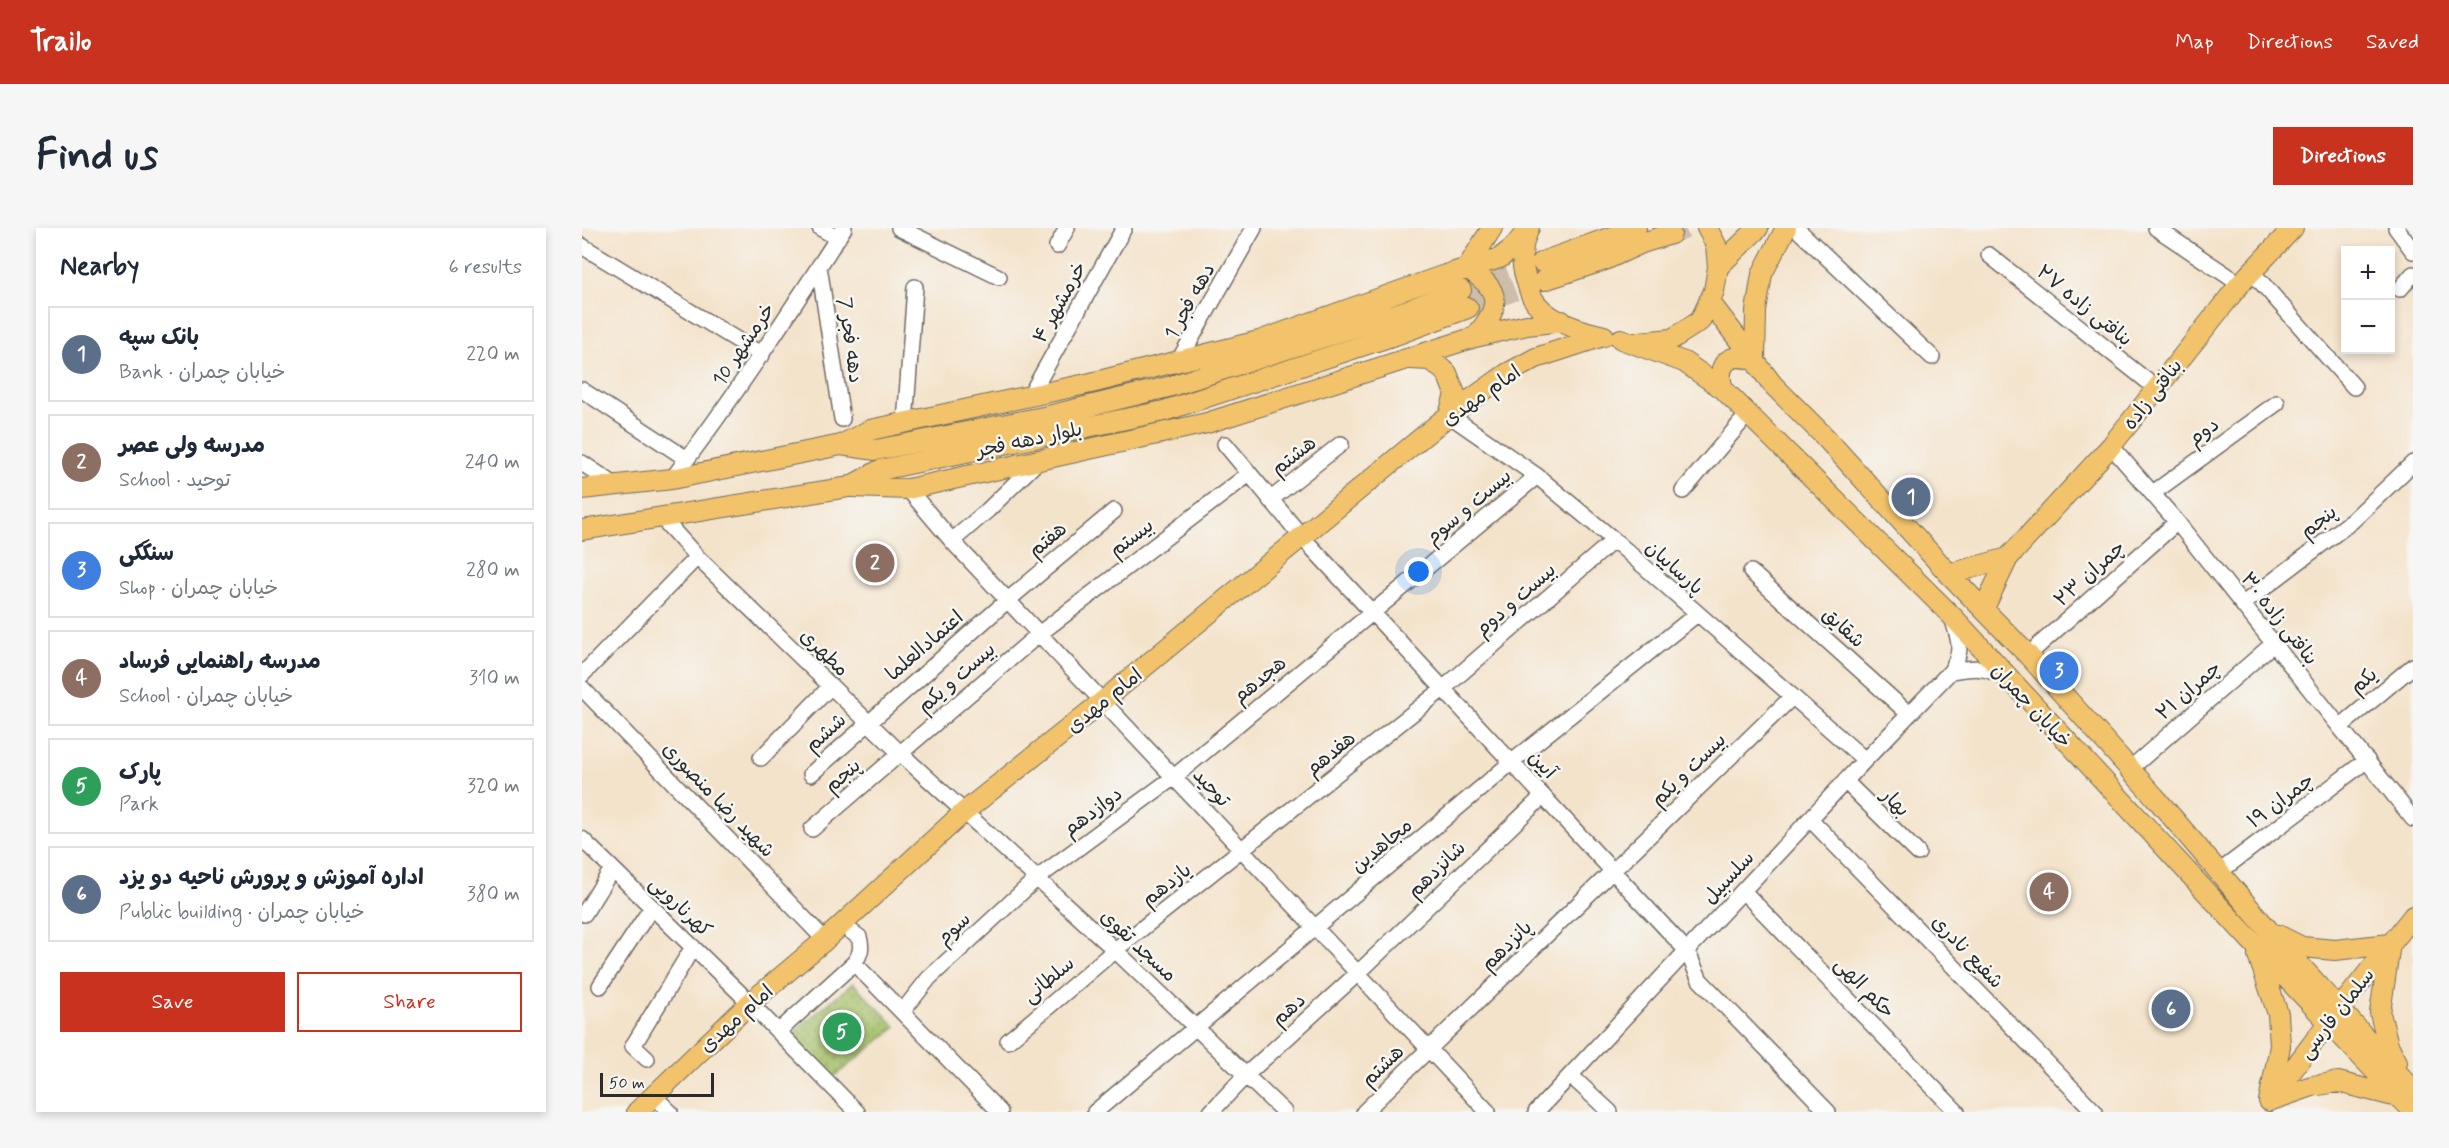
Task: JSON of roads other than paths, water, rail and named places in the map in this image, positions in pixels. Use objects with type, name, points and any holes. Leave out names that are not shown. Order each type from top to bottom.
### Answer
[{"type":"main road","points":[[1467,268],[1492,228]]},
{"type":"main road","points":[[841,445],[870,430],[1030,396],[1259,341],[1500,258],[1514,247],[1529,228]]},
{"type":"main road","points":[[1529,228],[1522,245],[1523,272],[1533,298],[1549,314],[1578,330],[1640,342],[1672,339],[1700,321],[1717,282],[1719,267],[1716,245],[1707,228]]},
{"type":"main road","points":[[1602,250],[1636,228]]},
{"type":"main road","points":[[1719,267],[1758,228]]},
{"type":"main road","points":[[1723,389],[1719,378],[1722,366],[1731,358],[1743,356],[1755,361],[1756,311],[1762,274],[1786,228]]},
{"type":"main road","name":"بنافتی زاده","points":[[1984,608],[2008,558],[2111,446],[2246,278],[2293,228]]},
{"type":"main road","points":[[1543,271],[1602,250],[1642,243],[1671,234]]},
{"type":"main road","points":[[1467,268],[1482,277],[1492,290],[1495,308],[1490,320],[1475,337]]},
{"type":"main road","name":"بلوار دهه فجر","points":[[582,489],[672,479],[841,445],[876,450],[1048,416],[1168,387],[1405,311],[1464,299],[1401,333],[1164,411],[880,470],[849,487],[584,532]]},
{"type":"main road","name":"خیابان چمران","points":[[1709,301],[1773,385],[1825,437],[1949,574],[2028,655],[2130,769],[2270,932],[2341,1008],[2409,1096]]},
{"type":"main road","points":[[849,487],[908,489],[1207,423],[1475,337],[1527,324],[1562,321]]},
{"type":"main road","name":"خیابان چمران","points":[[1612,338],[1684,362],[1723,389],[1952,616],[2328,1023],[2409,1096]]},
{"type":"main road","name":"امام مهدی","points":[[637,1112],[750,1003],[842,925],[964,812],[1103,701],[1449,415],[1517,368],[1536,358],[1612,338]]},
{"type":"main road","points":[[1408,359],[1430,360],[1447,373],[1455,394],[1449,415]]},
{"type":"main road","points":[[1949,574],[2008,558]]},
{"type":"main road","points":[[2201,886],[2218,873]]},
{"type":"main road","name":"سلمان فارسی","points":[[2265,1107],[2413,916]]},
{"type":"main road","points":[[2270,932],[2302,947],[2335,950],[2390,944],[2380,1013],[2388,1045],[2409,1096]]},
{"type":"main road","points":[[2254,944],[2278,1014],[2280,1046],[2265,1107]]},
{"type":"main road","points":[[2265,1107],[2312,1086],[2338,1082],[2409,1096]]},
{"type":"street","points":[[820,228],[841,233]]},
{"type":"street","points":[[898,228],[999,278]]},
{"type":"street","points":[[1057,246],[1067,228]]},
{"type":"street","name":"خرمشهر ۴","points":[[1030,396],[1124,228]]},
{"type":"street","name":"دهه فجر 1","points":[[1178,362],[1254,228]]},
{"type":"street","points":[[1796,228],[1932,357]]},
{"type":"street","points":[[2156,228],[2246,278],[2354,387]]},
{"type":"street","points":[[2396,228],[2413,251]]},
{"type":"street","name":"خرمشهر 10","points":[[672,479],[762,355],[841,233]]},
{"type":"street","points":[[582,246],[762,355]]},
{"type":"street","name":"بنافتی زاده ۲۷","points":[[1989,255],[2156,388]]},
{"type":"street","name":"دهه فجر 7","points":[[819,266],[842,419]]},
{"type":"street","points":[[2400,289],[2413,274]]},
{"type":"street","points":[[905,423],[915,287]]},
{"type":"street","points":[[582,390],[687,459]]},
{"type":"street","name":"دوم","points":[[2153,494],[2277,403]]},
{"type":"street","points":[[1683,491],[1748,414]]},
{"type":"street","name":"پارساییان","points":[[1449,415],[1537,476],[1614,540],[1865,759]]},
{"type":"street","name":"آیین","points":[[1225,444],[1270,500],[1372,614],[1688,951],[1700,980],[1828,1112]]},
{"type":"street","name":"هشتم","points":[[1270,500],[1341,444]]},
{"type":"street","name":"بنافتی زاده ۳۰","points":[[2111,446],[2177,522],[2413,819]]},
{"type":"street","points":[[952,541],[988,510],[1038,461]]},
{"type":"street","points":[[582,464],[615,485]]},
{"type":"street","name":"پنجم","points":[[2243,604],[2352,521],[2413,464]]},
{"type":"street","name":"بیستم","points":[[1040,634],[1249,474]]},
{"type":"street","name":"بیست و سوم","points":[[1372,614],[1537,476]]},
{"type":"street","name":"توحید","points":[[908,489],[952,541],[1488,1112]]},
{"type":"street","name":"هفتم","points":[[1008,600],[1114,511]]},
{"type":"street","name":"مطهری","points":[[662,518],[697,557],[964,812]]},
{"type":"street","name":"چمران ۲۳","points":[[2028,655],[2177,522]]},
{"type":"street","name":"بیست و دوم","points":[[1443,688],[1614,540]]},
{"type":"street","points":[[582,675],[697,557]]},
{"type":"street","name":"شقایق","points":[[1751,572],[1910,714]]},
{"type":"street","name":"اعتمادالعلما","points":[[868,722],[1008,600]]},
{"type":"street","name":"هجدهم","points":[[1174,777],[1372,614]]},
{"type":"street","name":"مجاهدین","points":[[1095,1112],[1512,762],[1697,614]]},
{"type":"street","name":"سلسبیل","points":[[1536,1112],[1865,759],[1952,671],[1960,657],[1960,644],[1952,616]]},
{"type":"street","name":"بیست و یکم","points":[[900,753],[1040,634]]},
{"type":"street","name":"چمران ۲۱","points":[[2130,769],[2274,644]]},
{"type":"street","name":"یکم","points":[[2340,727],[2413,666]]},
{"type":"street","points":[[1952,671],[1975,667],[1991,669],[2010,680]]},
{"type":"street","points":[[761,758],[831,686]]},
{"type":"street","name":"شهید رضا منصوری","points":[[582,688],[825,940]]},
{"type":"street","name":"هفدهم","points":[[1243,850],[1443,688]]},
{"type":"street","name":"بیست و یکم","points":[[1613,871],[1792,697]]},
{"type":"street","name":"ششم","points":[[811,774],[868,722]]},
{"type":"street","name":"پنجم","points":[[812,829],[900,753]]},
{"type":"street","name":"چمران ۱۹","points":[[2218,873],[2367,760]]},
{"type":"street","name":"دوازدهم","points":[[1036,879],[1174,777]]},
{"type":"street","name":"بهار","points":[[1845,781],[1918,853]]},
{"type":"street","name":"شانزدهم","points":[[1358,973],[1543,796]]},
{"type":"street","name":"مسجد تقوی","points":[[964,812],[1115,950],[1284,1112]]},
{"type":"street","name":"شفیع نادری","points":[[1810,819],[2095,1112]]},
{"type":"street","name":"کهرنارویی","points":[[582,839],[750,1003],[856,1112]]},
{"type":"street","name":"یازدهم","points":[[1115,950],[1243,850]]},
{"type":"street","points":[[584,914],[612,869]]},
{"type":"street","name":"پانزدهم","points":[[1429,1049],[1613,871]]},
{"type":"street","name":"سوم","points":[[903,1011],[930,978],[1036,879]]},
{"type":"street","name":"حکم الهی","points":[[1743,891],[1957,1112]]},
{"type":"street","points":[[600,986],[652,908]]},
{"type":"street","points":[[777,1032],[860,955],[859,937],[842,925]]},
{"type":"street","points":[[647,1059],[633,1046],[693,947]]},
{"type":"street","name":"سلطانی","points":[[1008,1041],[1115,950]]},
{"type":"street","points":[[854,963],[1000,1112]]},
{"type":"street","name":"دهم","points":[[1210,1112],[1246,1075],[1358,973]]},
{"type":"street","name":"هشتم","points":[[1364,1112],[1429,1049]]},
{"type":"street","points":[[1571,1076],[1610,1112]]},
{"type":"street","points":[[653,1095],[670,1112]]},
{"type":"tunnel","points":[[1671,234],[1685,228]]},
{"type":"tunnel","points":[[1461,290],[1539,263]]},
{"type":"tunnel","points":[[1468,308],[1544,280]]},
{"type":"place","name":"بانک سپه","points":[[1911,497]]},
{"type":"place","name":"مدرسه ولی عصر","points":[[875,563]]},
{"type":"place","name":"سنگکی","points":[[2059,671]]},
{"type":"place","name":"مدرسه راهنمایی فرساد","points":[[2049,892]]},
{"type":"place","name":"اداره آموزش و پرورش ناحیه دو یزد","points":[[2171,1009]]},
{"type":"place","name":"پارک","points":[[842,1032]]}]
